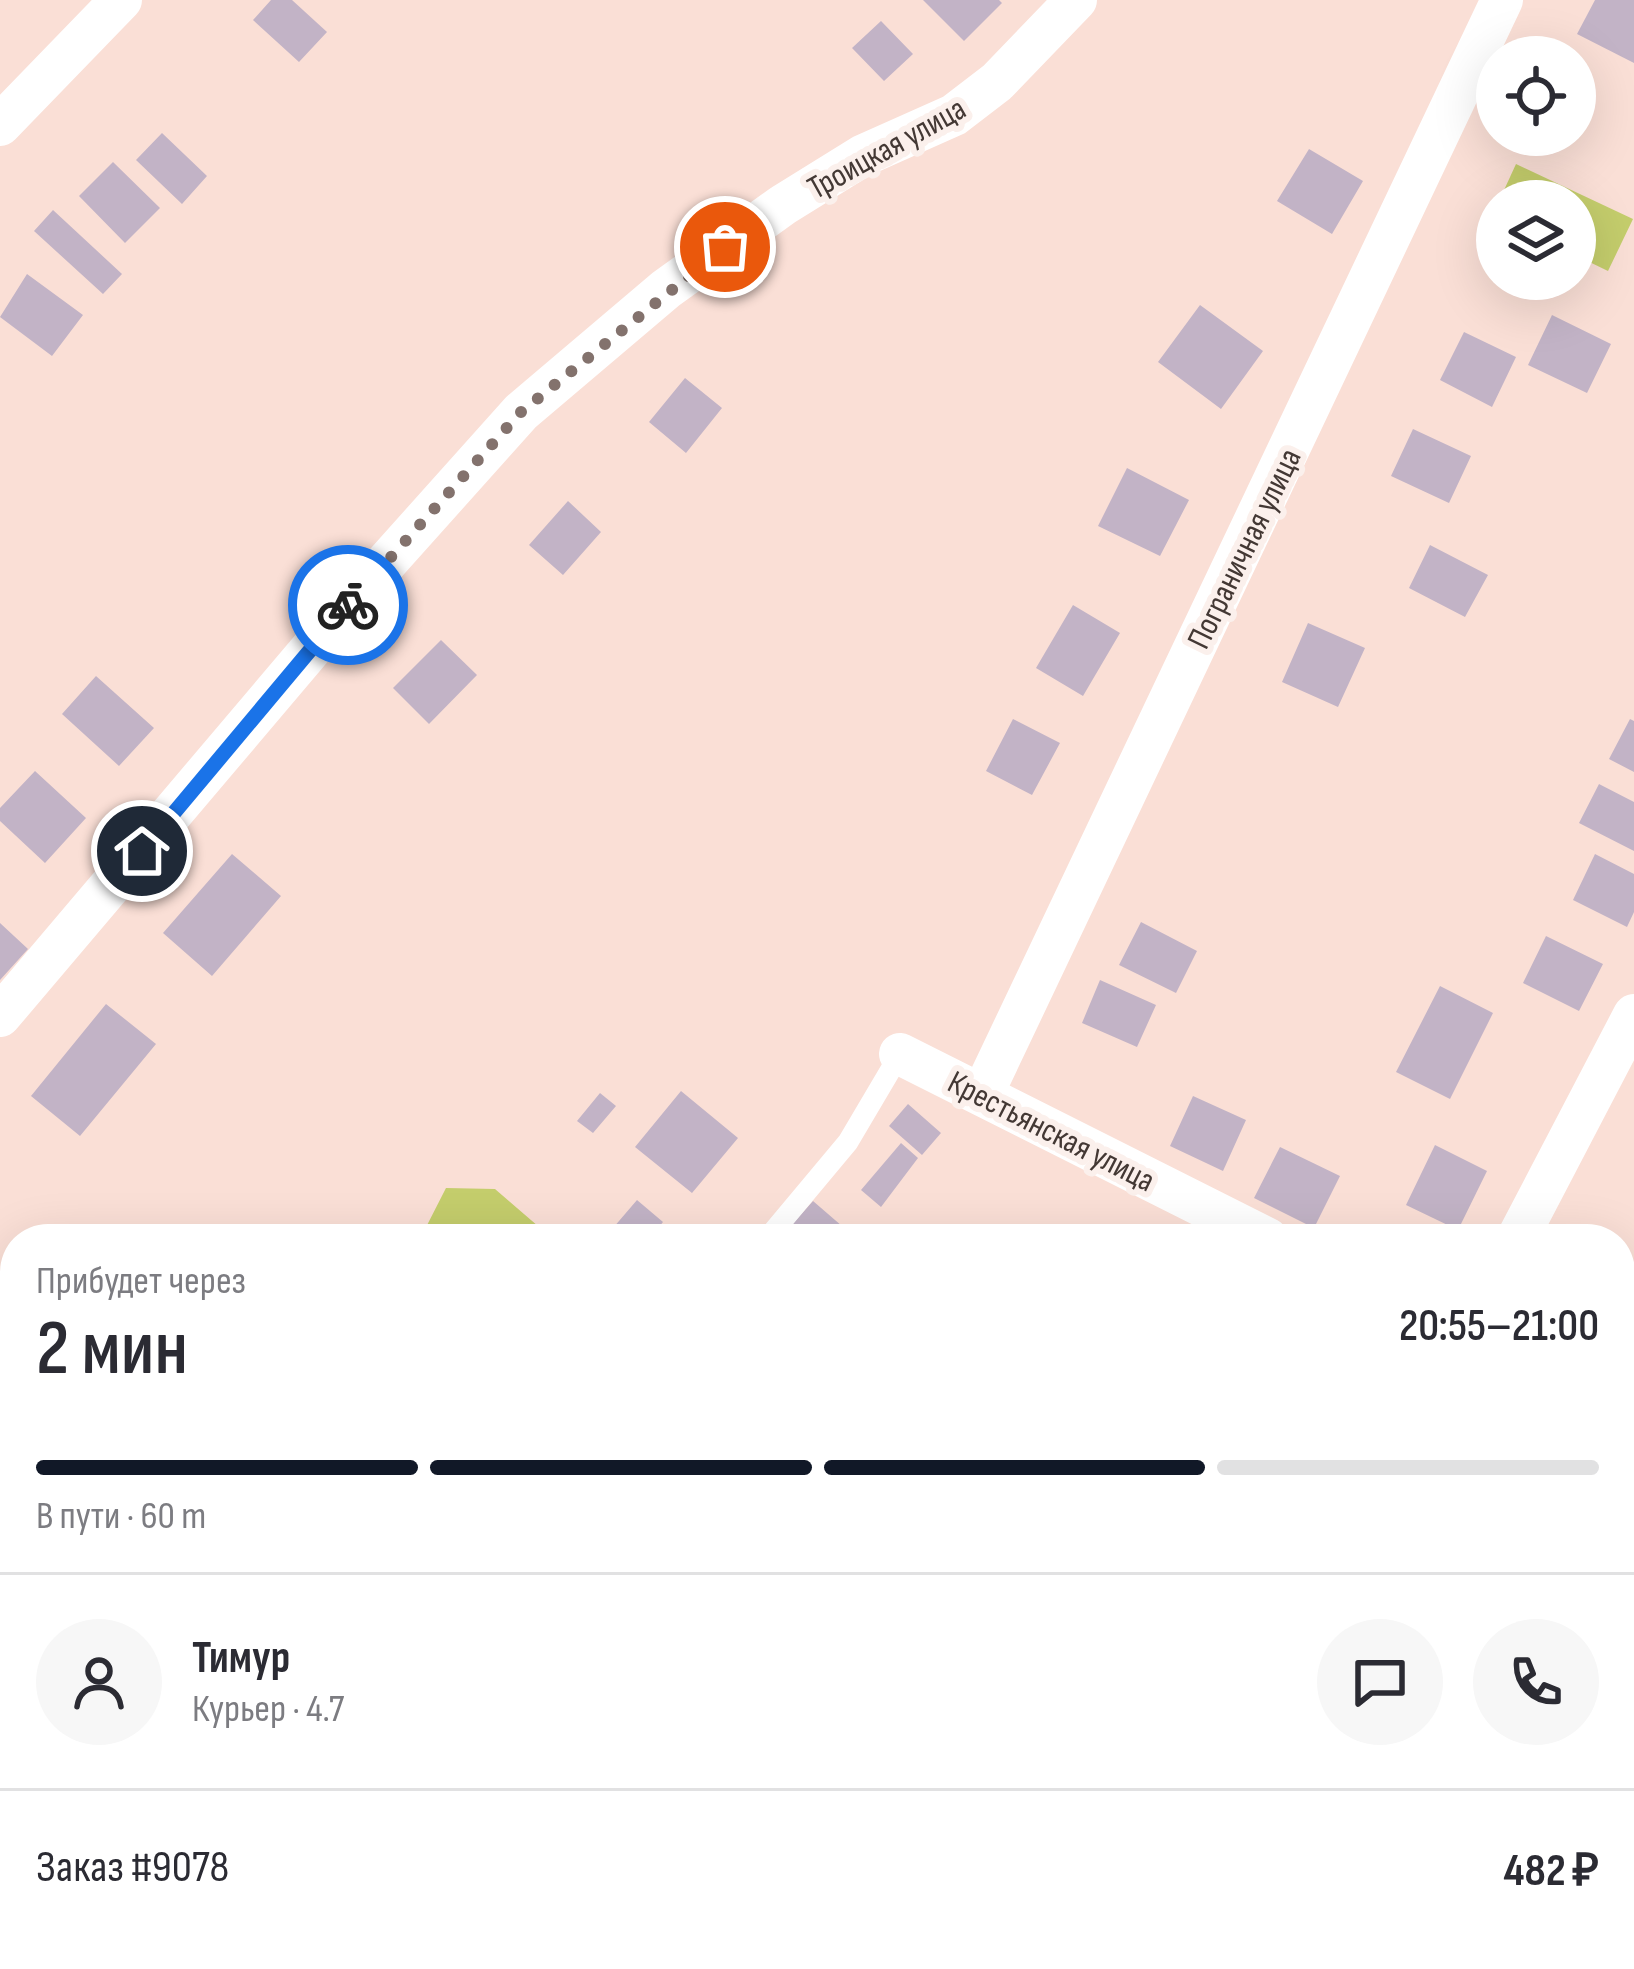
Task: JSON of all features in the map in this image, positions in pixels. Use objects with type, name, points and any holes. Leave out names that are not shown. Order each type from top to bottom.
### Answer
[{"type":"street","points":[[0,125],[121,0]]},
{"type":"street","name":"Троицкая улица","points":[[0,1016],[350,603],[521,412],[667,289],[783,205],[862,156],[954,115],[997,82],[1076,0]]},
{"type":"street","name":"Пограничная улица","points":[[982,1095],[1502,0]]},
{"type":"street","points":[[1525,1224],[1634,1015]]},
{"type":"street","name":"Крестьянская улица","points":[[900,1054],[1238,1224]]},
{"type":"lane","points":[[780,1224],[848,1142],[900,1054]]},
{"type":"green space","points":[[1516,164],[1550,180],[1509,180]]},
{"type":"green space","points":[[1596,202],[1633,219],[1608,271],[1596,265]]},
{"type":"green space","points":[[446,1188],[495,1189],[536,1224],[428,1224]]},
{"type":"building","points":[[271,0],[292,0],[327,32],[299,62],[253,20]]},
{"type":"building","points":[[923,0],[999,0],[1002,3],[964,41]]},
{"type":"building","points":[[1595,0],[1634,0],[1634,63],[1596,44],[1596,36],[1577,34]]},
{"type":"building","points":[[881,21],[913,54],[884,81],[852,48]]},
{"type":"building","points":[[162,133],[207,176],[182,204],[136,160]]},
{"type":"building","points":[[1309,149],[1363,181],[1332,234],[1277,201]]},
{"type":"building","points":[[113,162],[160,208],[125,243],[79,196]]},
{"type":"building","points":[[53,210],[122,274],[103,294],[34,231]]},
{"type":"building","points":[[27,274],[83,315],[52,356],[0,317]]},
{"type":"building","points":[[1200,305],[1263,351],[1221,409],[1158,362]]},
{"type":"building","points":[[1552,315],[1611,344],[1587,393],[1528,365]]},
{"type":"building","points":[[1464,332],[1516,357],[1492,407],[1440,380]]},
{"type":"building","points":[[685,378],[722,408],[686,453],[649,422]]},
{"type":"building","points":[[1413,429],[1471,456],[1449,503],[1391,476]]},
{"type":"building","points":[[1127,468],[1189,500],[1160,556],[1098,526]]},
{"type":"building","points":[[568,501],[601,532],[563,575],[529,545]]},
{"type":"building","points":[[1430,545],[1488,575],[1465,617],[1409,588]]},
{"type":"building","points":[[1073,605],[1120,633],[1083,696],[1036,668]]},
{"type":"building","points":[[1308,623],[1365,648],[1338,707],[1282,682]]},
{"type":"building","points":[[441,640],[477,675],[429,724],[393,688]]},
{"type":"building","points":[[96,676],[154,728],[119,766],[62,714]]},
{"type":"building","points":[[1013,719],[1060,743],[1032,795],[986,771]]},
{"type":"building","points":[[1630,719],[1634,721],[1634,772],[1609,759]]},
{"type":"building","points":[[35,771],[86,818],[45,863],[0,821],[0,808]]},
{"type":"building","points":[[1599,784],[1634,802],[1634,851],[1579,823]]},
{"type":"building","points":[[232,854],[281,896],[212,976],[163,933]]},
{"type":"building","points":[[1595,854],[1634,874],[1634,912],[1627,927],[1573,900]]},
{"type":"building","points":[[1141,922],[1197,951],[1176,993],[1119,965]]},
{"type":"building","points":[[0,923],[28,949],[0,980]]},
{"type":"building","points":[[1546,936],[1603,964],[1579,1011],[1523,983]]},
{"type":"building","points":[[1100,980],[1156,1005],[1137,1047],[1082,1023]]},
{"type":"building","points":[[1440,986],[1493,1013],[1450,1099],[1396,1072]]},
{"type":"building","points":[[106,1004],[156,1044],[80,1136],[31,1096]]},
{"type":"building","points":[[681,1091],[738,1138],[692,1193],[635,1147]]},
{"type":"building","points":[[600,1093],[616,1106],[593,1133],[577,1121]]},
{"type":"building","points":[[1193,1096],[1246,1120],[1223,1171],[1170,1146]]},
{"type":"building","points":[[908,1104],[941,1133],[922,1155],[889,1126]]},
{"type":"building","points":[[901,1143],[918,1158],[881,1207],[861,1190]]},
{"type":"building","points":[[1435,1145],[1487,1171],[1461,1224],[1446,1224],[1406,1205]]},
{"type":"building","points":[[1280,1147],[1340,1176],[1316,1224],[1306,1224],[1254,1198]]},
{"type":"building","points":[[637,1200],[663,1222],[661,1224],[616,1224]]},
{"type":"building","points":[[813,1201],[840,1224],[792,1224]]},
{"type":"way so far","points":[[348,605],[521,412],[667,289],[725,247]]},
{"type":"route","points":[[142,851],[348,605]]}]
